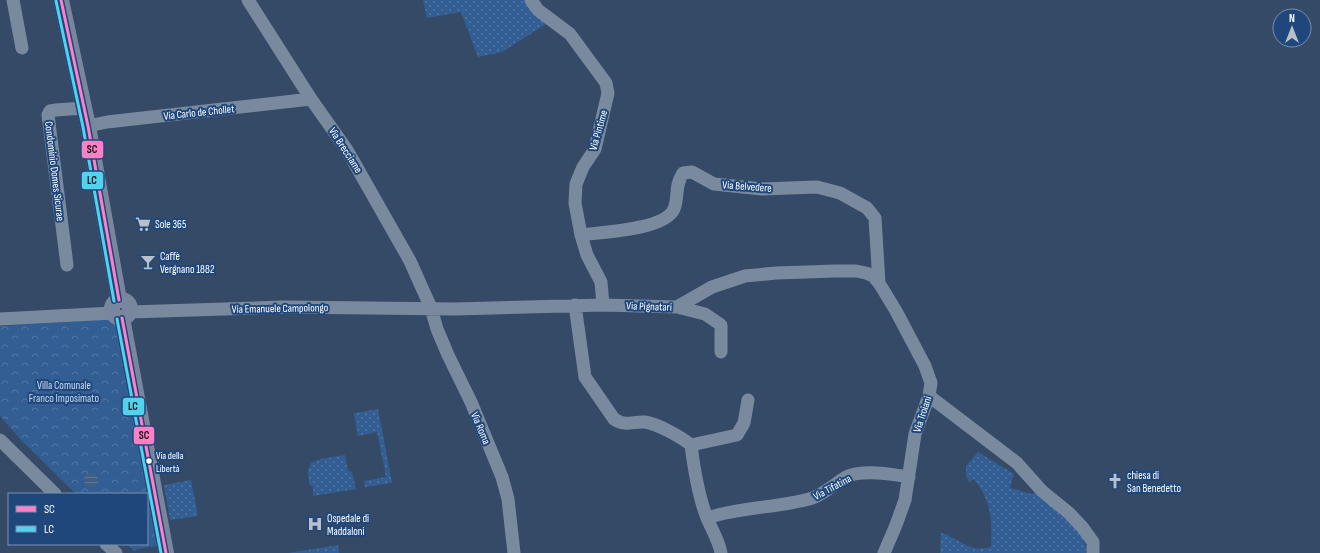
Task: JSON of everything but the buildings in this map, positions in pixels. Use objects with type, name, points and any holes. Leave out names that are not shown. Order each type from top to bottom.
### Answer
[{"type":"main road","points":[[61,0],[88,126],[166,553]]},
{"type":"street","points":[[13,0],[22,48]]},
{"type":"street","name":"Via Brecciame","points":[[248,0],[311,99],[347,150],[410,261],[431,308]]},
{"type":"street","name":"Via Pintime","points":[[531,0],[538,10],[570,34],[606,83],[608,92],[595,149],[583,167],[576,184],[575,203],[588,255],[601,282],[603,304]]},
{"type":"street","name":"Via Carlo de Chollet","points":[[88,126],[107,122],[311,99]]},
{"type":"street","name":"Condominio Domes Sicurae","points":[[67,265],[48,115],[50,111],[84,108]]},
{"type":"street","name":"Via Belvedere","points":[[582,235],[643,227],[660,222],[674,210],[678,180],[682,173],[692,172],[714,184],[722,185],[762,189],[817,187],[840,193],[867,208],[875,218],[879,283]]},
{"type":"street","name":"Via Pignatari","points":[[431,308],[455,309],[603,304],[677,306],[712,287],[745,276],[776,273],[856,271],[873,276],[879,283]]},
{"type":"street","name":"Via Troiani","points":[[879,283],[926,366],[931,383],[929,396],[915,434],[910,477],[905,500],[884,553]]},
{"type":"street","points":[[575,305],[585,377],[614,420],[621,424],[645,422],[655,425],[685,440],[691,445],[697,485],[707,518],[722,553]]},
{"type":"street","points":[[677,306],[704,314],[721,325],[721,352]]},
{"type":"street","name":"Via Emanuele Campolongo","points":[[0,319],[121,311],[283,307],[431,308]]},
{"type":"street","name":"Via Roma","points":[[431,308],[437,329],[502,477],[508,499],[514,553]]},
{"type":"street","points":[[929,396],[1017,463],[1042,491],[1069,513],[1083,528],[1093,542],[1093,553]]},
{"type":"street","points":[[691,445],[737,435],[744,423],[748,400]]},
{"type":"street","points":[[0,440],[54,493]]},
{"type":"street","name":"Via Tifatina","points":[[707,518],[722,513],[811,499],[848,476],[866,473],[887,473],[910,477]]},
{"type":"street","points":[[107,545],[116,553]]},
{"type":"green space","points":[[423,0],[527,0],[549,22],[502,52],[478,57],[461,12],[427,18]]},
{"type":"green space","name":"Villa Comunale Franco Imposimato","points":[[115,319],[147,493],[75,493],[21,440],[0,416],[0,326]]},
{"type":"green space","points":[[378,409],[392,483],[365,487],[364,481],[386,477],[377,432],[358,436],[354,413]]},
{"type":"green space","points":[[978,452],[1014,474],[1010,488],[1031,494],[1038,492],[1061,511],[1082,535],[1086,553],[940,553],[941,533],[948,535],[969,547],[991,547],[991,519],[988,503],[974,479],[969,482],[966,475],[966,466]]},
{"type":"green space","points":[[345,455],[348,471],[352,472],[356,489],[313,496],[313,487],[309,484],[308,470],[311,463],[321,459]]},
{"type":"green space","points":[[191,480],[198,516],[170,520],[164,485]]},
{"type":"green space","name":"Villa Comunale Franco Imposimato","points":[[148,497],[157,546],[134,551],[128,545],[148,545]]},
{"type":"green space","points":[[338,545],[339,553],[288,553]]},
{"type":"shaded area","points":[[88,473],[94,473],[98,477],[98,483],[94,487],[88,487],[84,483],[84,477]]},
{"type":"transit line","name":"SC","points":[[61,0],[88,126],[119,300]]},
{"type":"transit line","name":"LC","points":[[56,1],[83,127],[114,301]]},
{"type":"transit line","name":"SC","points":[[122,318],[166,553]]},
{"type":"transit line","name":"LC","points":[[117,319],[161,553]]},
{"type":"place","name":"Sole 365","points":[[143,224]]},
{"type":"place","name":"Caffè Vergnano 1882","points":[[148,262]]},
{"type":"place","name":"Via della Libertà","points":[[149,461]]},
{"type":"place","name":"chiesa di San Benedetto","points":[[1115,481]]},
{"type":"place","name":"Ospedale di Maddaloni","points":[[315,524]]}]
